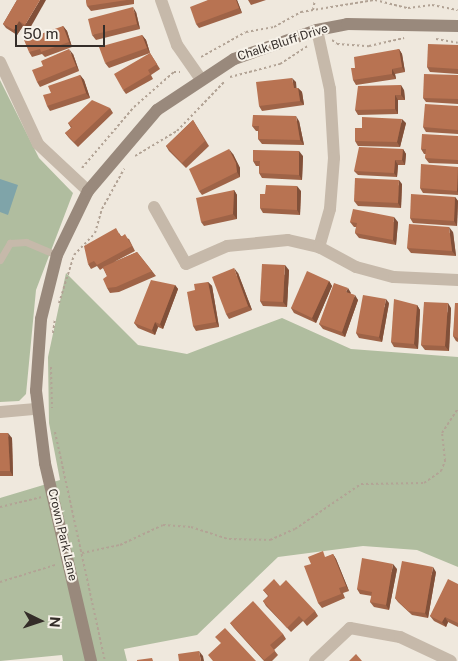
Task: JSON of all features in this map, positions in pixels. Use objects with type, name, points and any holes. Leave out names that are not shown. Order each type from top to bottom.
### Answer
[{"type":"street","points":[[161,0],[177,45],[200,78]]},
{"type":"street","name":"Chalk Bluff Drive","points":[[36,409],[41,319],[57,255],[88,191],[129,138],[157,110],[200,78],[258,49],[317,30],[386,22],[458,26]]},
{"type":"street","points":[[317,30],[330,89],[334,158],[330,209],[319,247]]},
{"type":"street","points":[[0,62],[38,144],[88,191]]},
{"type":"street","points":[[154,207],[186,264],[227,246],[288,240],[319,247],[356,266],[394,277],[458,280]]},
{"type":"street","points":[[0,412],[36,409]]},
{"type":"street","name":"Crown Park Lane","points":[[36,409],[53,494],[91,661]]},
{"type":"street","points":[[315,661],[350,628],[400,636],[450,661]]},
{"type":"lane","points":[[0,260],[10,243],[26,242],[57,255]]},
{"type":"path","points":[[313,10],[315,0]]},
{"type":"path","points":[[200,60],[202,53],[212,55],[246,32],[274,27],[313,10],[375,0],[408,8],[432,5],[458,10]]},
{"type":"path","points":[[332,40],[337,44],[369,46],[410,37]]},
{"type":"path","points":[[428,37],[458,43]]},
{"type":"path","points":[[133,157],[177,131],[210,92],[232,76],[280,64],[308,46]]},
{"type":"path","points":[[83,173],[82,167],[134,107],[174,72],[180,72]]},
{"type":"path","points":[[53,338],[71,262],[95,233],[110,192],[127,165]]},
{"type":"path","points":[[51,363],[52,415]]},
{"type":"path","points":[[75,556],[120,545],[163,525],[191,527],[229,539],[270,540],[295,529],[361,484],[424,483],[441,471],[444,461],[442,433],[458,408]]},
{"type":"path","points":[[53,422],[105,661]]},
{"type":"path","points":[[0,507],[53,494]]},
{"type":"path","points":[[0,582],[26,577],[60,563]]},
{"type":"green space","points":[[0,80],[39,158],[73,193],[36,290],[26,394],[19,401],[0,402]]},
{"type":"green space","points":[[66,273],[138,345],[187,354],[282,318],[351,349],[458,357],[458,567],[417,550],[363,546],[278,557],[197,635],[124,649],[127,661],[63,661],[62,655],[0,661],[0,498],[60,480],[49,423],[48,357]]},
{"type":"water","points":[[0,179],[18,185],[8,215],[0,212]]},
{"type":"building","points":[[17,0],[40,0],[25,25],[19,21],[14,30],[3,24]]},
{"type":"building","points":[[86,0],[127,0],[87,6]]},
{"type":"building","points":[[208,0],[236,0],[239,8],[196,24],[190,7]]},
{"type":"building","points":[[133,7],[137,24],[92,35],[88,19]]},
{"type":"building","points":[[63,26],[69,42],[41,52],[40,49],[29,52],[24,40]]},
{"type":"building","points":[[142,35],[147,48],[105,63],[99,47]]},
{"type":"building","points":[[428,44],[458,45],[458,69],[427,67]]},
{"type":"building","points":[[69,49],[76,66],[37,82],[32,70],[43,66],[41,61]]},
{"type":"building","points":[[399,49],[402,67],[392,69],[392,74],[353,80],[351,68],[355,68],[354,57]]},
{"type":"building","points":[[150,53],[157,64],[148,70],[150,74],[123,90],[114,74]]},
{"type":"building","points":[[424,74],[458,75],[458,99],[423,98]]},
{"type":"building","points":[[80,75],[86,93],[47,106],[43,95],[51,93],[48,86]]},
{"type":"building","points":[[292,78],[294,88],[298,88],[300,101],[259,106],[256,82]]},
{"type":"building","points":[[401,85],[401,95],[395,95],[395,109],[355,110],[358,86]]},
{"type":"building","points":[[92,100],[110,108],[74,142],[65,133],[72,127],[68,123]]},
{"type":"building","points":[[425,104],[458,106],[458,130],[423,127]]},
{"type":"building","points":[[253,115],[296,116],[300,140],[258,139],[259,126],[252,126]]},
{"type":"building","points":[[362,117],[402,119],[397,142],[355,141],[355,128],[362,128]]},
{"type":"building","points":[[193,120],[205,141],[182,163],[166,146]]},
{"type":"building","points":[[422,134],[458,136],[458,160],[425,158],[426,149],[421,149]]},
{"type":"building","points":[[359,147],[403,149],[402,160],[395,160],[394,173],[354,171]]},
{"type":"building","points":[[229,149],[236,163],[237,172],[199,191],[189,169]]},
{"type":"building","points":[[253,150],[299,151],[299,175],[259,173],[260,161],[253,161]]},
{"type":"building","points":[[421,164],[458,167],[457,191],[420,188]]},
{"type":"building","points":[[355,178],[399,180],[398,203],[354,201]]},
{"type":"building","points":[[266,185],[297,186],[297,210],[260,208],[260,194],[265,194]]},
{"type":"building","points":[[234,190],[233,214],[201,222],[196,198]]},
{"type":"building","points":[[411,194],[455,197],[454,221],[410,218]]},
{"type":"building","points":[[353,209],[394,217],[393,240],[355,233],[357,223],[350,222]]},
{"type":"building","points":[[409,224],[449,227],[452,251],[407,248]]},
{"type":"building","points":[[116,228],[121,237],[125,234],[132,246],[97,265],[94,261],[88,264],[84,246]]},
{"type":"building","points":[[137,252],[152,271],[116,287],[107,288],[103,279],[107,276],[103,267]]},
{"type":"building","points":[[262,264],[285,265],[283,302],[260,301]]},
{"type":"building","points":[[234,268],[248,306],[226,314],[212,277]]},
{"type":"building","points":[[307,271],[329,281],[312,318],[291,308]]},
{"type":"building","points":[[151,280],[175,285],[160,324],[155,322],[152,330],[134,323]]},
{"type":"building","points":[[208,282],[216,322],[193,326],[187,292],[195,290],[194,284]]},
{"type":"building","points":[[334,283],[348,288],[346,292],[355,295],[342,332],[319,324]]},
{"type":"building","points":[[363,295],[386,299],[379,337],[356,333]]},
{"type":"building","points":[[394,299],[417,305],[414,344],[391,342]]},
{"type":"building","points":[[424,302],[448,303],[445,346],[421,345]]},
{"type":"building","points":[[455,303],[458,303],[458,338],[453,336]]},
{"type":"building","points":[[0,433],[8,433],[10,471],[0,471]]},
{"type":"building","points":[[323,551],[325,557],[333,554],[346,586],[339,588],[341,594],[318,603],[304,566],[311,564],[308,557]]},
{"type":"building","points":[[362,558],[393,564],[386,605],[370,602],[372,592],[357,589]]},
{"type":"building","points":[[402,561],[433,567],[425,613],[408,611],[395,598]]},
{"type":"building","points":[[274,579],[280,586],[286,580],[315,611],[304,621],[299,616],[287,628],[263,601],[269,596],[263,590]]},
{"type":"building","points":[[448,579],[458,584],[458,623],[445,617],[442,622],[430,616]]},
{"type":"building","points":[[253,601],[283,634],[270,645],[275,651],[264,660],[230,623]]},
{"type":"building","points":[[225,628],[256,661],[213,661],[208,655],[221,643],[215,637]]},
{"type":"building","points":[[199,651],[201,661],[179,661],[178,654]]},
{"type":"building","points":[[356,654],[362,661],[349,661]]},
{"type":"building","points":[[152,658],[153,661],[137,661],[137,660]]}]
